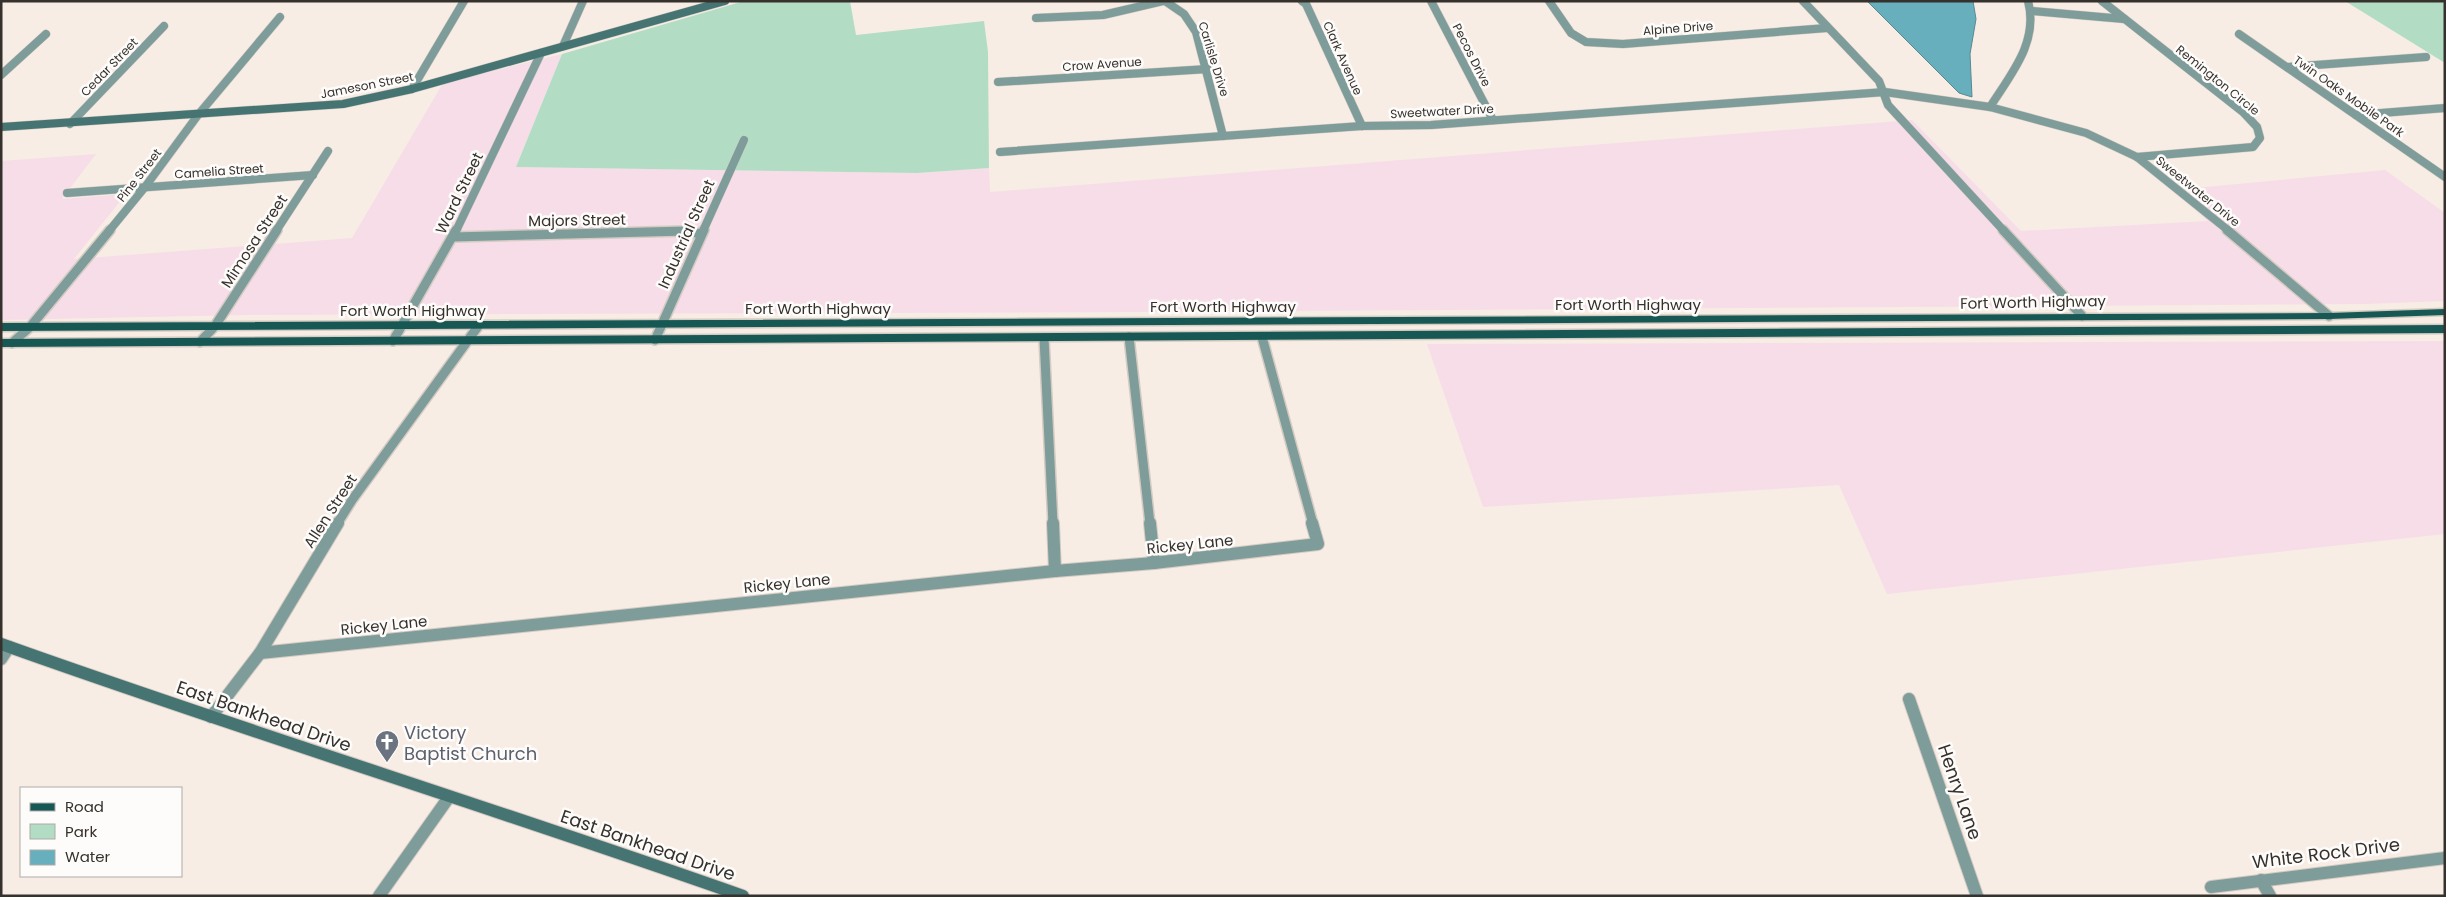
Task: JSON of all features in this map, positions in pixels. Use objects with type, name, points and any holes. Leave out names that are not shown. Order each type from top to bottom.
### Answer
[{"type":"main road","name":"Fort Worth Highway","points":[[1,327],[2328,316],[2445,312]]},
{"type":"main road","points":[[2221,332],[2229,326],[2322,324],[2330,320],[2328,316]]},
{"type":"main road","points":[[1831,317],[1839,334]]},
{"type":"main road","points":[[1980,318],[1991,333]]},
{"type":"main road","points":[[1581,319],[1588,335]]},
{"type":"main road","points":[[2366,331],[2368,324],[2375,322],[2445,319]]},
{"type":"main road","points":[[1192,321],[1192,337]]},
{"type":"main road","points":[[959,338],[962,322]]},
{"type":"main road","name":"Fort Worth Highway","points":[[7,343],[2445,330]]},
{"type":"street","points":[[412,89],[464,1]]},
{"type":"street","points":[[564,46],[583,1]]},
{"type":"street","name":"Jameson Street","points":[[1,127],[70,124],[343,104],[412,89],[725,1]]},
{"type":"street","points":[[1036,18],[1103,15],[1164,1]]},
{"type":"street","name":"Carlisle Drive","points":[[1164,1],[1182,11],[1192,21],[1208,69],[1223,136]]},
{"type":"street","name":"Clark Avenue","points":[[1302,1],[1306,4],[1362,126]]},
{"type":"street","name":"Pecos Drive","points":[[1431,1],[1493,120]]},
{"type":"street","name":"Alpine Drive","points":[[1549,1],[1571,33],[1586,42],[1622,44],[1827,28]]},
{"type":"street","points":[[1803,1],[1879,81],[1885,92],[1888,105],[2082,316]]},
{"type":"street","points":[[1990,107],[2030,40],[2032,11],[2028,1]]},
{"type":"street","name":"Remington Circle","points":[[2102,1],[2243,112],[2257,127],[2260,138],[2253,147],[2137,157]]},
{"type":"street","points":[[2032,11],[2125,19]]},
{"type":"street","name":"Pine Street","points":[[7,343],[30,327],[144,187],[198,115],[280,17]]},
{"type":"street","name":"Cedar Street","points":[[70,124],[164,26]]},
{"type":"street","points":[[1,75],[46,34]]},
{"type":"street","name":"Twin Oaks Mobile Park","points":[[2239,34],[2445,177]]},
{"type":"street","name":"Ward Street","points":[[393,341],[404,325],[453,237],[541,54]]},
{"type":"street","points":[[2288,67],[2426,57]]},
{"type":"street","name":"Crow Avenue","points":[[998,82],[1208,69]]},
{"type":"street","name":"Sweetwater Drive","points":[[1000,152],[1362,126],[1432,125],[1885,92],[1990,107],[2086,133],[2137,157],[2173,184],[2328,316]]},
{"type":"street","points":[[2356,115],[2445,108]]},
{"type":"street","name":"Industrial Street","points":[[655,340],[744,140]]},
{"type":"street","name":"Mimosa Street","points":[[200,342],[215,326],[328,151]]},
{"type":"street","points":[[2431,168],[2445,167]]},
{"type":"street","name":"Camelia Street","points":[[67,193],[313,175]]},
{"type":"street","name":"Majors Street","points":[[453,237],[686,231],[701,234]]},
{"type":"street","name":"Allen Street","points":[[211,717],[260,653],[352,500],[479,324]]},
{"type":"street","name":"Rickey Lane","points":[[260,653],[1055,571],[1154,563],[1318,544],[1262,336]]},
{"type":"street","points":[[1129,337],[1154,563]]},
{"type":"street","points":[[1044,338],[1055,571]]},
{"type":"street","points":[[1,659],[5,646]]},
{"type":"street","name":"East Bankhead Drive","points":[[5,646],[449,797],[626,854],[744,896]]},
{"type":"street","name":"Henry Lane","points":[[1909,699],[1977,896]]},
{"type":"street","points":[[379,896],[449,797]]},
{"type":"street","name":"White Rock Drive","points":[[2211,887],[2445,858]]},
{"type":"street","points":[[2261,880],[2270,896]]},
{"type":"shaded area","points":[[562,54],[516,167],[917,173],[989,168],[990,192],[1912,120],[2021,231],[2208,221],[2173,190],[2385,170],[2445,213],[2445,301],[2366,304],[1130,312],[244,315],[1,320],[1,161],[96,154],[62,199],[126,194],[74,259],[352,238],[443,83]]},
{"type":"shaded area","points":[[2445,341],[2445,534],[1887,594],[1839,485],[1483,507],[1427,344]]},
{"type":"green space","points":[[744,1],[850,1],[856,35],[984,21],[988,52],[989,168],[917,173],[516,167],[562,54]]},
{"type":"green space","points":[[2345,1],[2445,1],[2445,63]]},
{"type":"water","points":[[1867,1],[1973,1],[1976,19],[1970,54],[1972,97],[1959,93]]},
{"type":"place","name":"Victory Baptist Church","points":[[387,763]]}]
